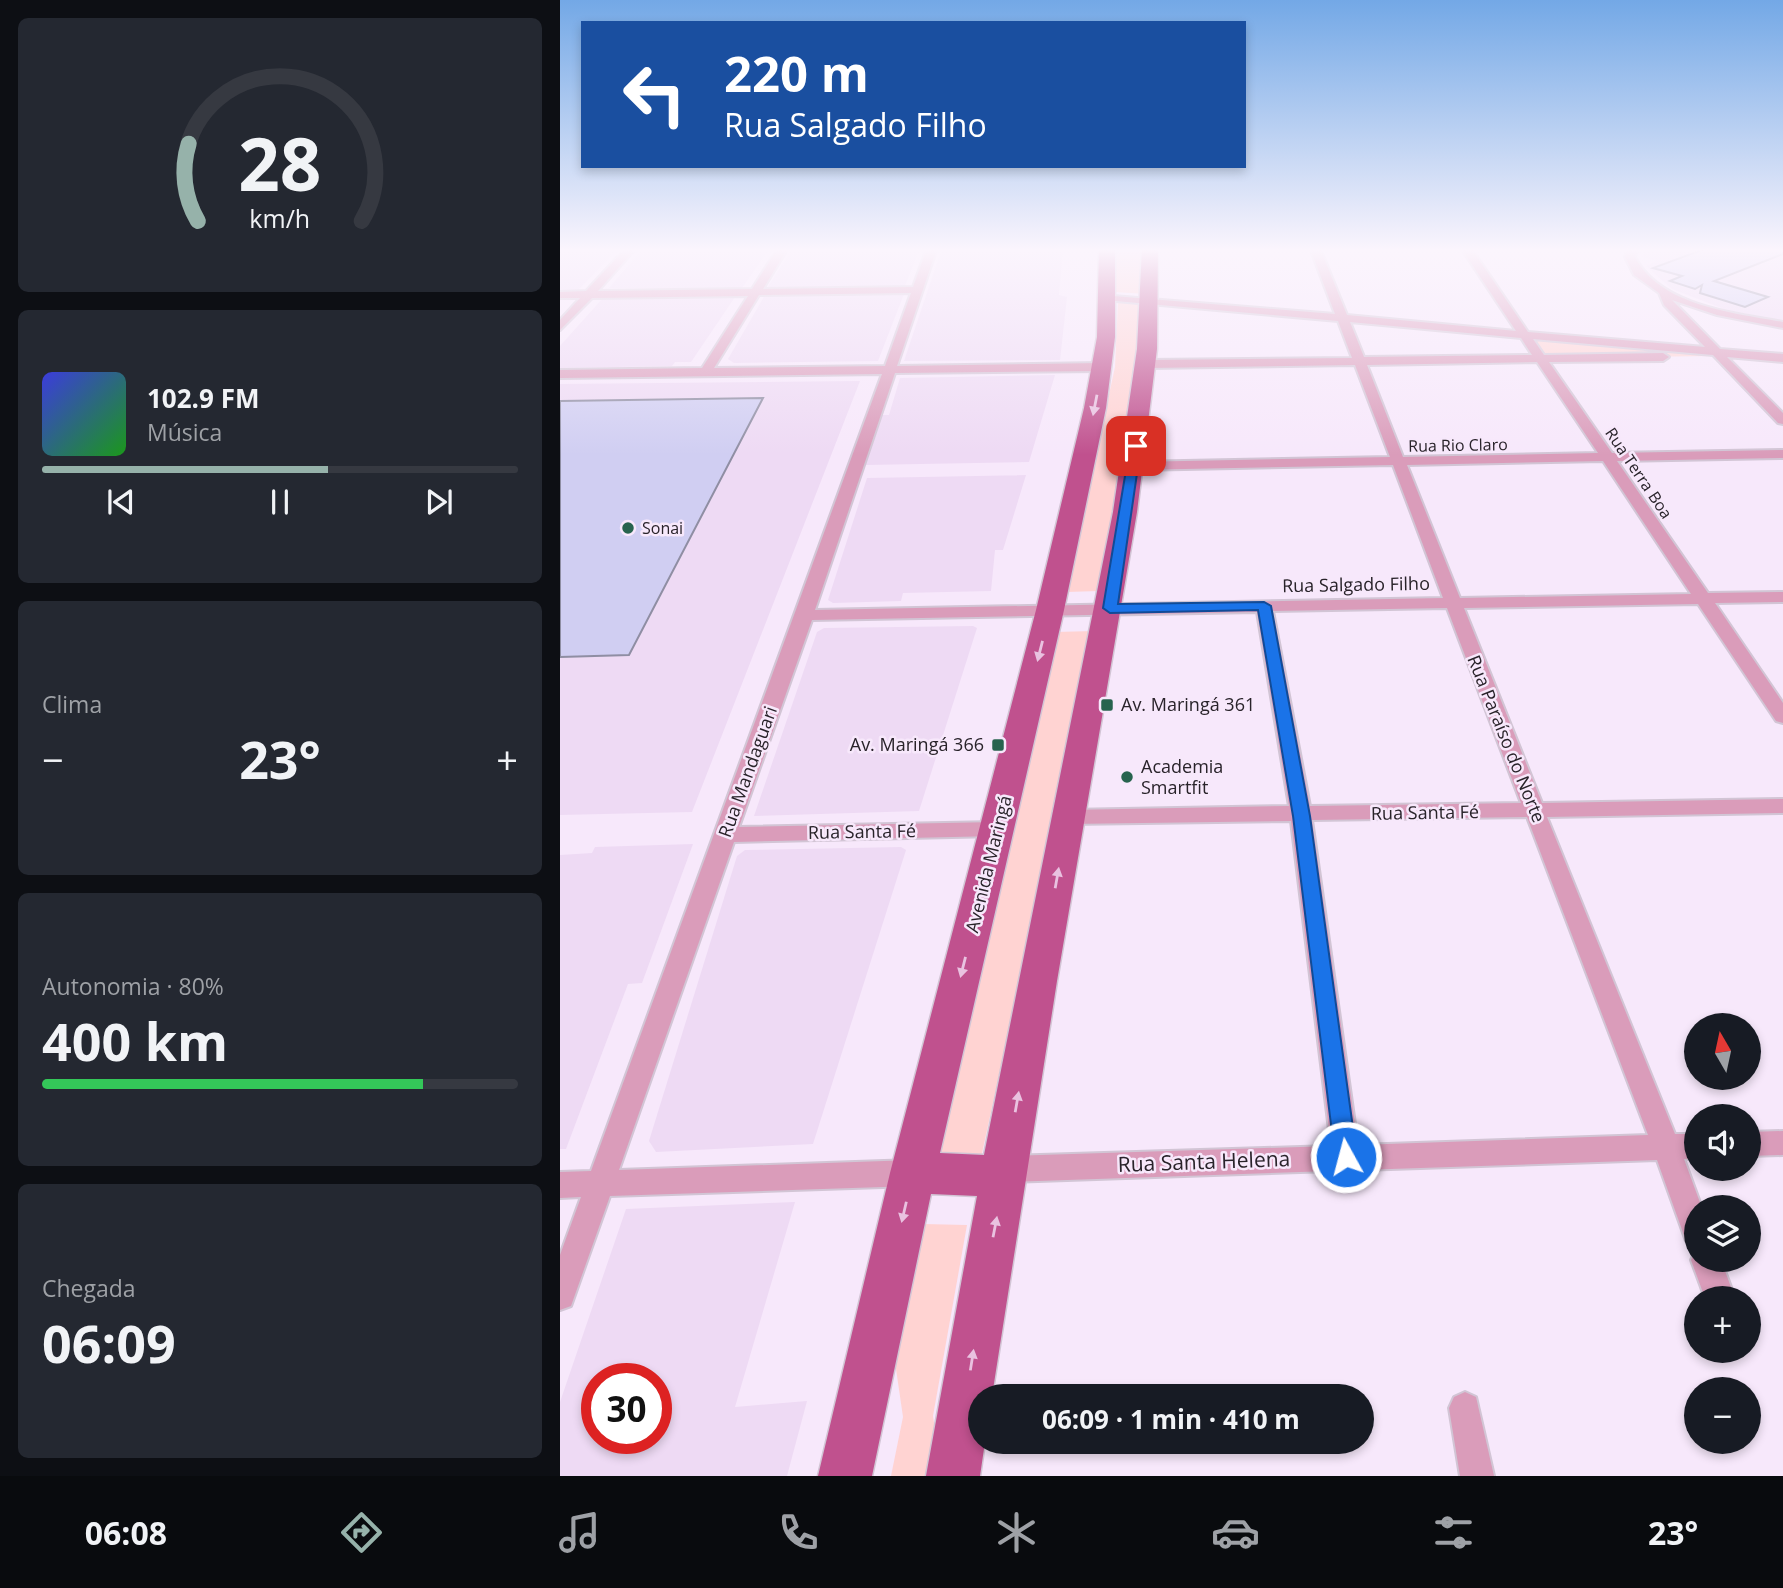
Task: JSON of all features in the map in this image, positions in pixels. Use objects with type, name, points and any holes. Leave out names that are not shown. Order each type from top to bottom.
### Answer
[{"type":"main road","name":"Avenida Maringá","points":[[845,1476],[913,1173],[1050,610],[1114,317]]},
{"type":"main road","points":[[953,1476],[1068,817],[1110,608],[1134,466],[1151,317]]},
{"type":"main road","points":[[913,1173],[1005,1173]]},
{"type":"street","points":[[706,372],[740,317]]},
{"type":"street","name":"Rua Mandaguari","points":[[560,1295],[805,615],[909,317]]},
{"type":"street","name":"Rua Paraíso do Norte","points":[[1342,317],[1684,1197]]},
{"type":"street","points":[[1351,317],[1783,358]]},
{"type":"street","name":"Rua Terra Boa","points":[[1513,317],[1783,717]]},
{"type":"street","points":[[1682,317],[1783,420]]},
{"type":"street","points":[[1744,317],[1783,325]]},
{"type":"street","points":[[1147,364],[1717,353]]},
{"type":"street","points":[[560,374],[1103,367]]},
{"type":"street","name":"Rua Rio Claro","points":[[1134,466],[1783,454]]},
{"type":"street","name":"Rua Salgado Filho","points":[[805,615],[1783,597]]},
{"type":"street","points":[[1264,606],[1301,816],[1346,1157]]},
{"type":"street","name":"Rua Santa Fé","points":[[1068,817],[1301,816],[1783,806]]},
{"type":"street","name":"Rua Santa Fé","points":[[726,835],[997,829]]},
{"type":"street","points":[[1761,1144],[1783,1143]]},
{"type":"street","name":"Rua Santa Helena","points":[[1005,1173],[1346,1157],[1684,1146]]},
{"type":"street","points":[[560,1185],[913,1173]]},
{"type":"street","points":[[1465,1408],[1477,1476]]},
{"type":"shaded area","points":[[586,317],[722,317],[691,362],[675,362],[672,366],[560,368],[560,346]]},
{"type":"shaded area","points":[[752,317],[895,317],[878,361],[734,363],[728,359]]},
{"type":"shaded area","points":[[919,317],[1065,317],[1060,360],[904,361]]},
{"type":"shaded area","points":[[1117,317],[1142,317],[1137,369],[1099,591],[1066,592],[1115,367]]},
{"type":"shaded area","points":[[1760,317],[1783,317],[1783,322]]},
{"type":"shaded area","points":[[1534,338],[1714,355],[1716,356],[1546,358]]},
{"type":"shaded area","points":[[1055,375],[1029,462],[865,465],[880,415],[889,415],[900,378]]},
{"type":"shaded area","points":[[860,381],[692,812],[560,815],[560,384]]},
{"type":"shaded area","points":[[1026,475],[1003,550],[995,550],[991,591],[903,593],[901,601],[833,603],[828,600],[867,478]]},
{"type":"shaded area","points":[[824,628],[977,628],[919,811],[754,816],[817,632]]},
{"type":"shaded area","points":[[1095,631],[981,1158],[931,1160],[1054,632]]},
{"type":"shaded area","points":[[693,844],[642,983],[628,984],[566,1149],[560,1149],[560,855],[592,853],[595,847]]},
{"type":"shaded area","points":[[901,847],[906,850],[813,1144],[656,1152],[649,1141],[737,856],[745,850]]},
{"type":"shaded area","points":[[795,1202],[735,1407],[807,1401],[787,1476],[560,1476],[560,1402],[626,1209]]},
{"type":"shaded area","points":[[923,1224],[967,1225],[933,1416],[940,1463],[938,1476],[891,1476],[903,1417],[895,1362]]},
{"type":"building","name":"Sonai","points":[[763,398],[629,655],[560,657],[560,401]]},
{"type":"place","name":"Sonai","points":[[628,528]]},
{"type":"place","name":"Av. Maringá 361","points":[[1107,705]]},
{"type":"place","name":"Av. Maringá 366","points":[[998,745]]},
{"type":"place","name":"Academia Smartfit","points":[[1127,777]]},
{"type":"route","points":[[1136,446],[1110,608],[1264,606],[1301,816],[1346,1157]]}]
